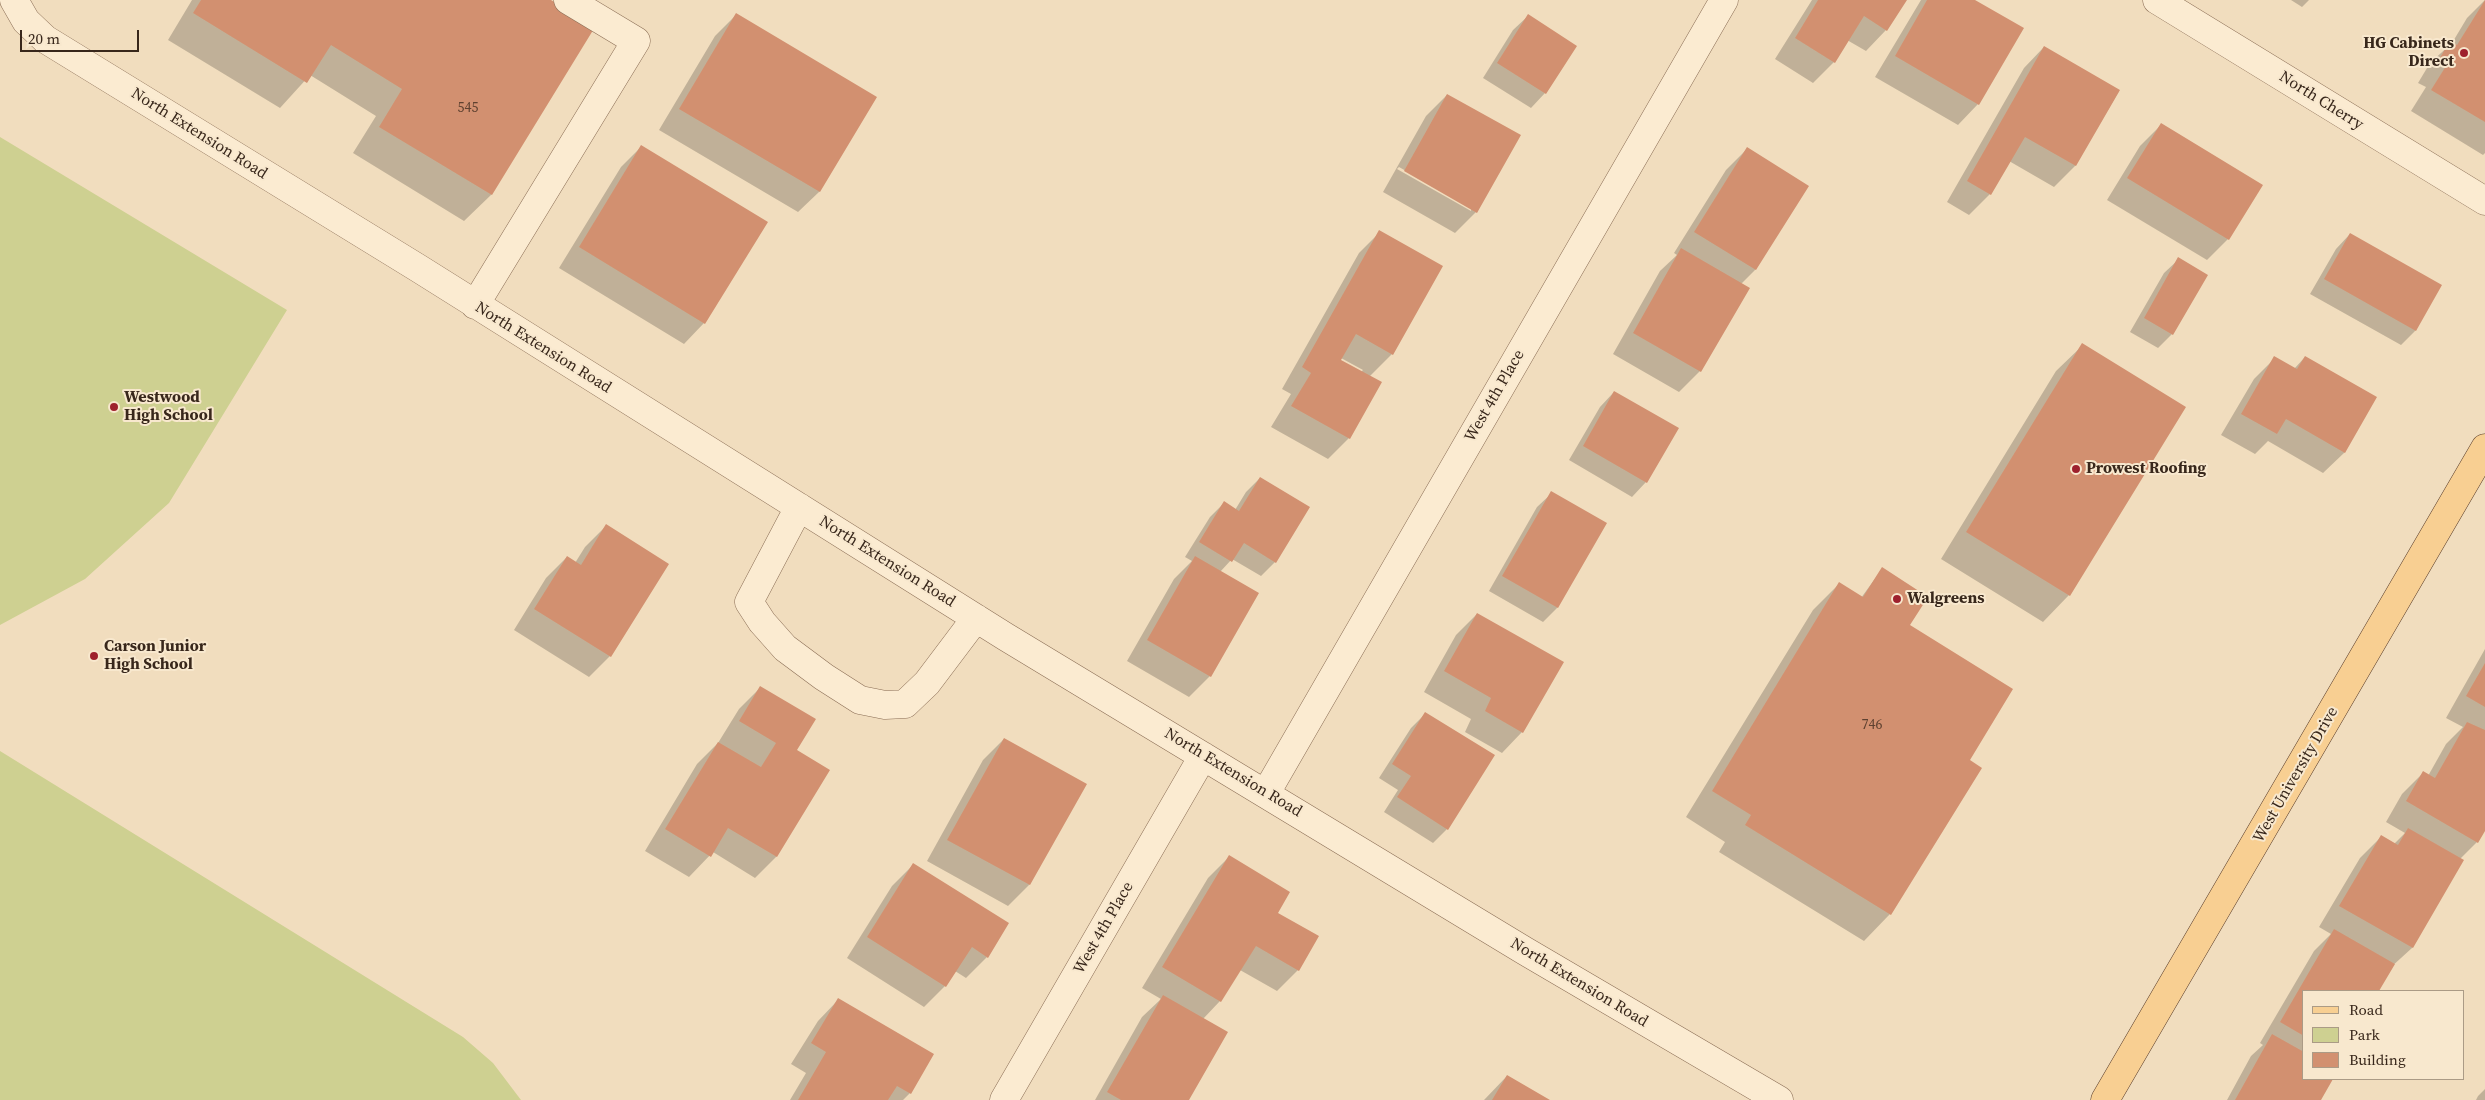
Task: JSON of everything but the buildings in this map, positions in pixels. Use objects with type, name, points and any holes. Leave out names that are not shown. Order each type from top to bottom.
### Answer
[{"type":"main road","name":"West University Drive","points":[[2105,1100],[2485,448]]},
{"type":"street","name":"North Extension Road","points":[[14,0],[26,21],[45,39],[976,618],[1525,951],[1778,1100]]},
{"type":"street","points":[[475,305],[636,41],[568,0]]},
{"type":"street","name":"West 4th Place","points":[[1266,793],[1724,0]]},
{"type":"street","name":"North Cherry","points":[[2157,0],[2485,201]]},
{"type":"street","points":[[799,507],[749,602],[762,622],[785,648],[824,677],[860,700],[885,706],[905,704],[927,683],[976,618]]},
{"type":"street","name":"West 4th Place","points":[[1004,1100],[1203,756]]},
{"type":"green space","name":"Westwood High School","points":[[0,137],[287,310],[169,503],[85,579],[0,625]]},
{"type":"green space","points":[[0,751],[463,1037],[493,1063],[521,1100],[0,1100]]},
{"type":"place","name":"HG Cabinets Direct","points":[[2464,53]]},
{"type":"place","name":"Westwood High School","points":[[114,407]]},
{"type":"place","name":"Prowest Roofing","points":[[2076,469]]},
{"type":"place","name":"Walgreens","points":[[1897,599]]},
{"type":"place","name":"Carson Junior High School","points":[[94,656]]}]
